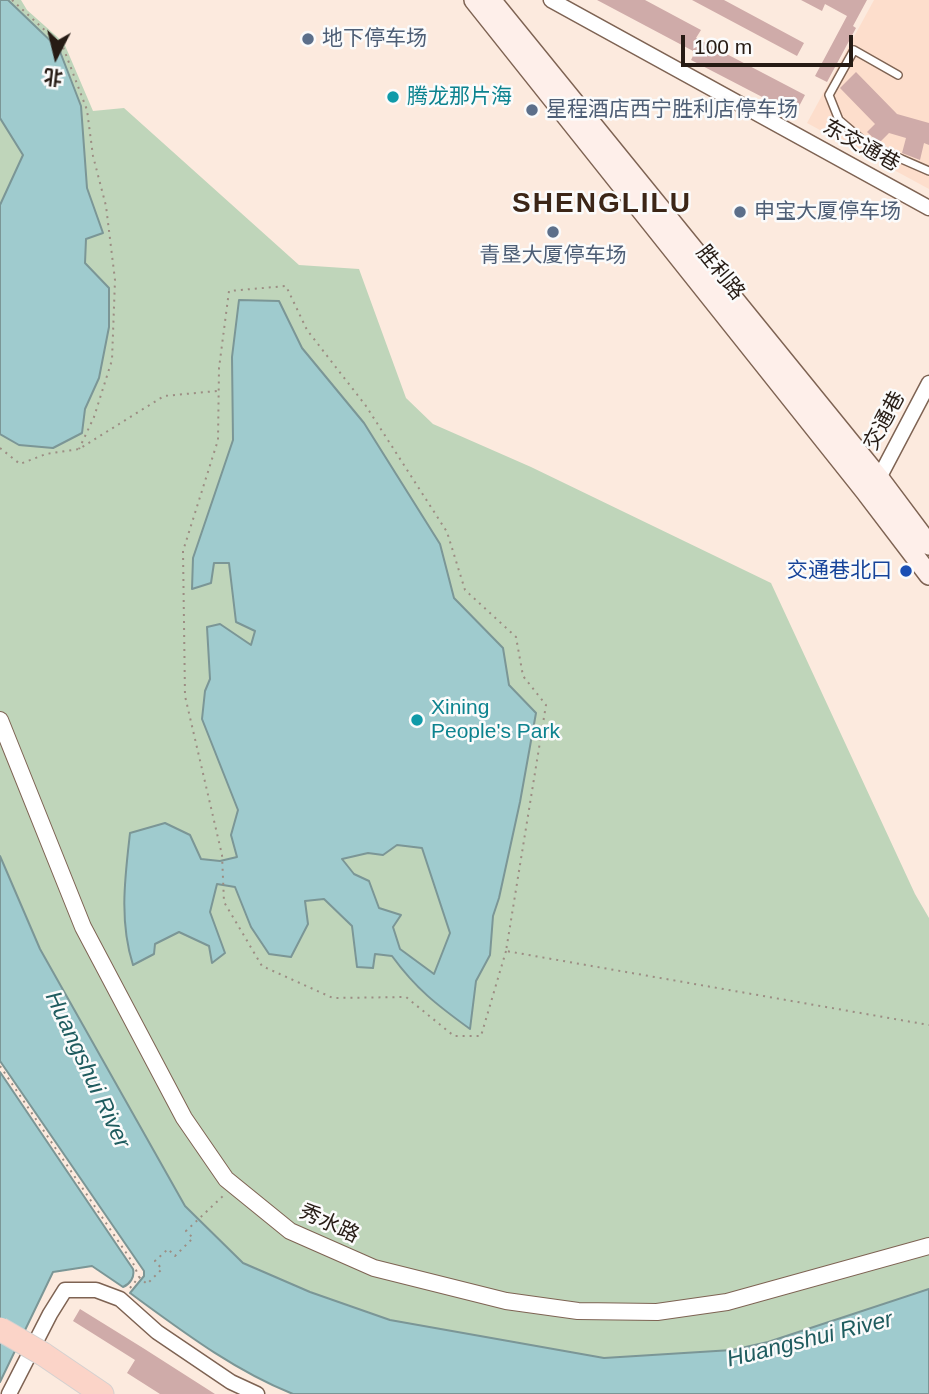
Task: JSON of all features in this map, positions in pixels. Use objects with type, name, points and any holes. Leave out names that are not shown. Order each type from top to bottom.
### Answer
[{"type":"highway","points":[[0,1329],[102,1394]]},
{"type":"main road","name":"胜利路","points":[[474,0],[929,575]]},
{"type":"main road","name":"胜利路","points":[[491,0],[878,478],[929,545]]},
{"type":"street","name":"东交通巷","points":[[551,0],[929,208]]},
{"type":"street","name":"交通巷","points":[[878,478],[929,383]]},
{"type":"street","name":"秀水路","points":[[0,720],[83,927],[184,1118],[226,1179],[290,1231],[374,1268],[506,1301],[578,1311],[657,1312],[727,1302],[929,1246]]},
{"type":"street","points":[[9,1394],[65,1290],[96,1290],[120,1299],[157,1332],[231,1382],[257,1394]]},
{"type":"lane","points":[[898,75],[854,50],[829,95],[839,120],[867,144],[929,171]]},
{"type":"path","points":[[12,0],[62,47],[87,110],[93,156],[106,206],[115,280],[112,360],[94,417],[79,449]]},
{"type":"path","points":[[286,286],[307,330],[366,406],[447,532],[466,590],[516,636],[523,676],[547,705],[506,950],[481,1036],[454,1036],[405,997],[333,998],[262,967],[224,902],[222,855],[185,696],[183,551],[218,440],[219,391],[219,368],[229,290],[286,286]]},
{"type":"path","points":[[0,448],[20,464],[46,454],[79,449],[164,396],[219,391]]},
{"type":"path","points":[[506,950],[929,1025]]},
{"type":"path","points":[[0,1066],[133,1264],[139,1277],[147,1284],[162,1269],[155,1261],[168,1249],[175,1256],[193,1238],[186,1230],[235,1185]]},
{"type":"path","points":[[126,1292],[139,1277]]},
{"type":"shaded area","points":[[874,0],[929,0],[929,189],[807,123]]},
{"type":"green space","name":"Xining People's Park","points":[[0,0],[21,0],[27,10],[64,43],[93,111],[124,108],[299,265],[359,269],[406,398],[433,424],[531,467],[771,583],[915,894],[929,918],[929,1289],[768,1342],[732,1350],[604,1358],[390,1320],[310,1292],[243,1263],[185,1206],[40,949],[0,856]]},
{"type":"water","points":[[0,0],[8,0],[59,49],[81,106],[87,188],[103,233],[86,239],[85,263],[109,288],[109,327],[99,378],[85,409],[82,433],[53,448],[19,445],[0,434],[0,205],[23,155],[0,118]]},
{"type":"water","points":[[239,300],[279,301],[302,348],[364,423],[440,544],[454,598],[503,648],[509,685],[536,713],[520,802],[493,916],[490,955],[476,981],[470,1029],[428,996],[392,956],[375,954],[373,968],[357,967],[352,926],[324,899],[305,901],[308,924],[291,957],[269,954],[251,927],[235,887],[217,884],[210,912],[225,953],[212,963],[209,946],[179,932],[155,944],[154,954],[133,965],[125,916],[130,833],[165,823],[190,835],[201,859],[220,861],[237,857],[231,835],[238,810],[202,719],[205,691],[210,679],[207,627],[220,624],[251,645],[255,631],[236,622],[229,563],[214,563],[211,583],[192,589],[193,558],[233,440],[232,357]],"holes":[[[397,845],[422,848],[450,933],[434,974],[400,949],[393,927],[401,915],[379,908],[369,881],[354,874],[342,859],[368,853],[383,855]]]},
{"type":"water","name":"Huangshui River","points":[[0,856],[40,949],[185,1206],[243,1263],[310,1292],[390,1320],[604,1358],[732,1350],[768,1342],[929,1289],[929,1394],[293,1394],[229,1362],[130,1293],[144,1276],[144,1271],[0,1061]]},
{"type":"water","points":[[0,1072],[133,1269],[133,1275],[123,1287],[92,1266],[53,1272],[0,1382]]},
{"type":"building","points":[[597,0],[645,0],[701,30],[696,38],[805,95],[795,114],[691,60],[695,52]]},
{"type":"building","points":[[692,0],[724,0],[804,43],[797,56]]},
{"type":"building","points":[[801,0],[867,0],[853,26],[856,28],[827,82],[815,76],[847,16],[825,4],[822,11]]},
{"type":"building","points":[[856,72],[897,114],[929,123],[929,145],[924,143],[920,160],[902,153],[906,138],[889,133],[879,143],[867,132],[875,124],[840,88]]},
{"type":"building","points":[[80,1309],[215,1394],[160,1394],[127,1373],[135,1360],[73,1321]]},
{"type":"place","name":"地下停车场","points":[[308,39]]},
{"type":"place","name":"腾龙那片海","points":[[393,97]]},
{"type":"place","name":"星程酒店西宁胜利店停车场","points":[[532,110]]},
{"type":"place","name":"申宝大厦停车场","points":[[740,212]]},
{"type":"place","name":"青垦大厦停车场","points":[[553,232]]},
{"type":"place","name":"交通巷北口","points":[[906,571]]},
{"type":"place","name":"Xining People's Park","points":[[417,720]]},
{"type":"district","name":"SHENGLILU","points":[[602,204]]}]
